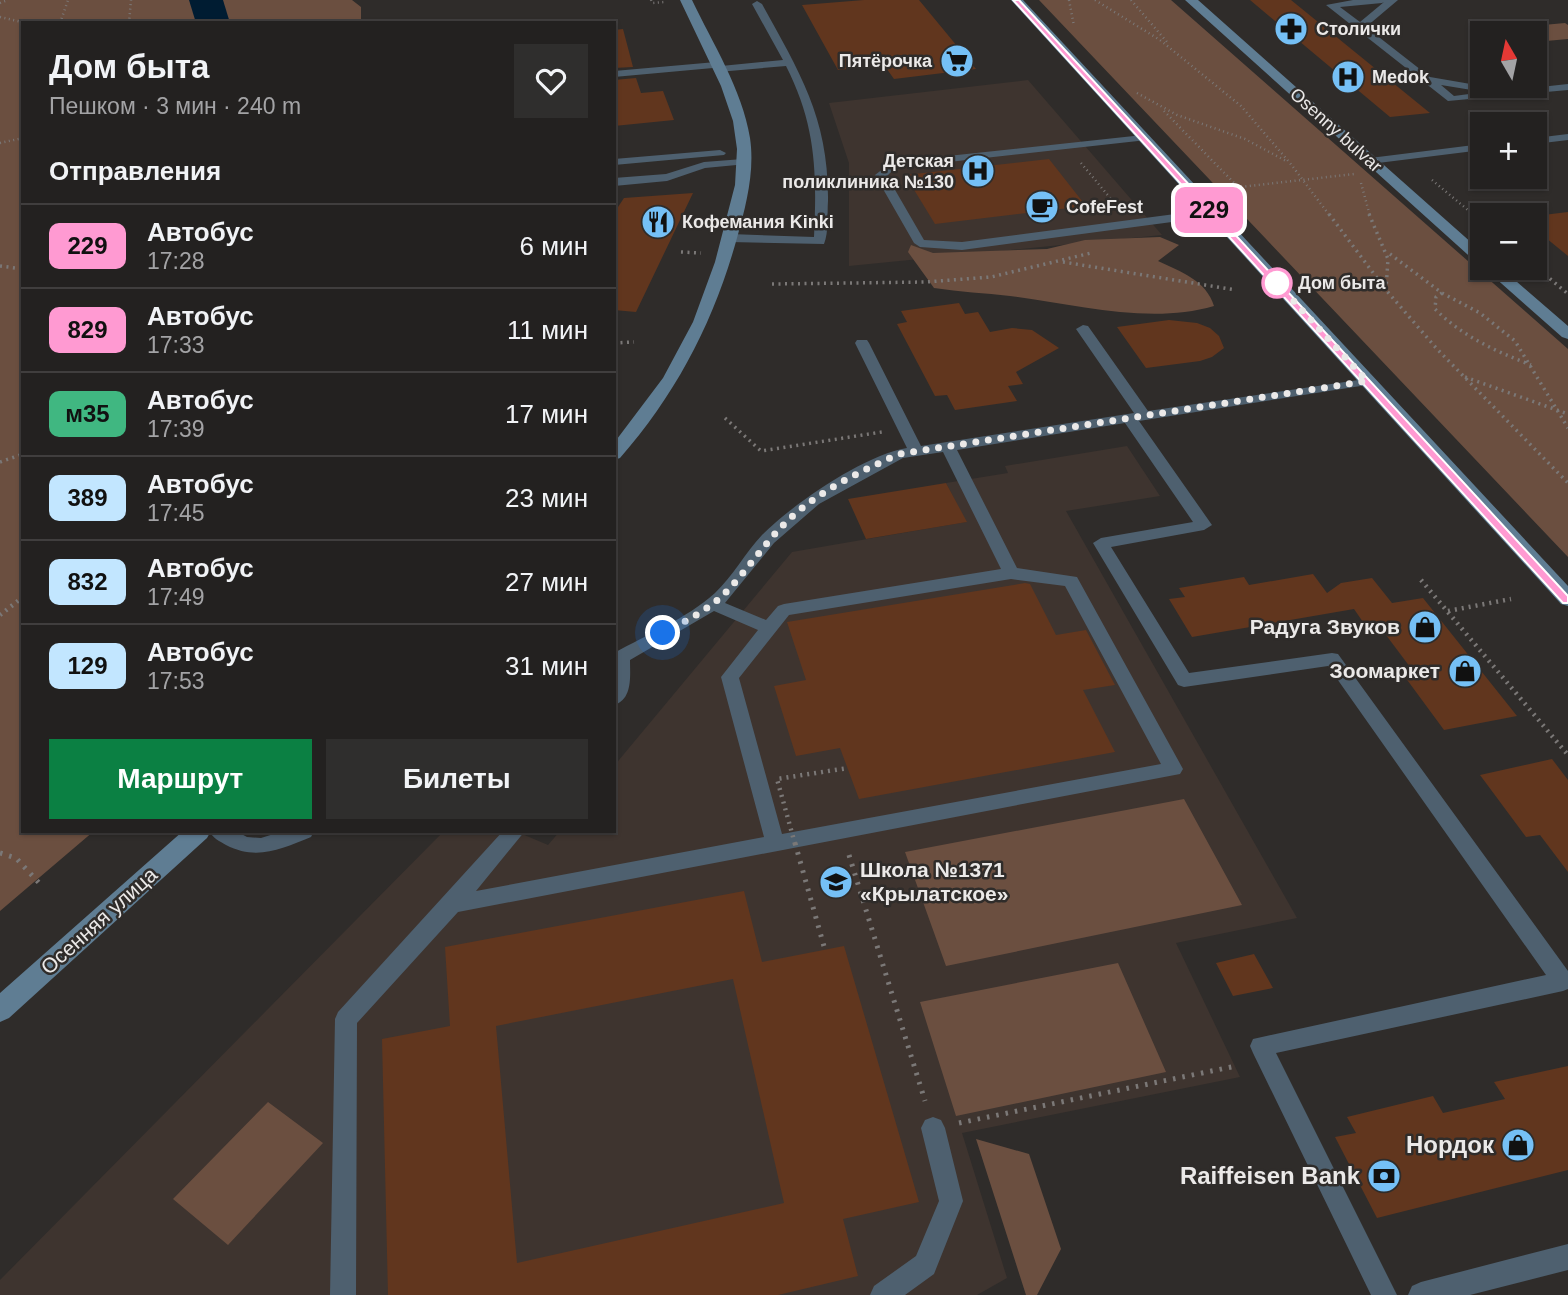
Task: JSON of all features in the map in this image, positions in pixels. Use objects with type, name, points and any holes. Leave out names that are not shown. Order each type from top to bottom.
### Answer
[{"type":"street","points":[[616,452],[643,420],[677,371],[703,319],[741,196],[744,156],[739,119],[686,0]]},
{"type":"street","points":[[1017,0],[1568,599]]},
{"type":"street","name":"Osenny bulvar","points":[[1191,0],[1470,249]]},
{"type":"street","points":[[1506,280],[1568,334]]},
{"type":"street","name":"Осенняя улица","points":[[0,1010],[197,833]]},
{"type":"lane","points":[[1382,0],[1331,5],[1426,79],[1509,93],[1565,89]]},
{"type":"lane","points":[[1360,27],[1393,0]]},
{"type":"lane","points":[[730,238],[820,241],[822,180],[818,140],[799,83],[757,4]]},
{"type":"lane","points":[[616,74],[787,59]]},
{"type":"lane","points":[[1547,140],[1568,137]]},
{"type":"lane","points":[[1143,138],[892,165],[881,175],[920,243],[962,246],[1213,213]]},
{"type":"lane","points":[[1370,161],[1470,148]]},
{"type":"lane","points":[[616,162],[744,156]]},
{"type":"lane","points":[[616,182],[667,177],[744,156]]},
{"type":"lane","points":[[1083,329],[1204,525],[1101,543],[1184,680],[1332,659],[1563,981],[1261,1046],[1384,1295]]},
{"type":"lane","points":[[862,343],[916,451]]},
{"type":"lane","points":[[616,695],[621,688],[617,659],[713,604],[766,541],[800,509],[841,481],[899,454],[1367,381]]},
{"type":"lane","points":[[947,445],[1011,573]]},
{"type":"lane","points":[[453,904],[1173,769],[1071,581],[1011,573],[784,610],[730,677],[775,843]]},
{"type":"lane","points":[[713,604],[769,628]]},
{"type":"lane","points":[[222,833],[241,845],[262,848],[299,833]]},
{"type":"lane","points":[[343,1295],[346,1019],[453,904],[513,833]]},
{"type":"lane","points":[[883,1295],[925,1265],[951,1201],[933,1128]]},
{"type":"lane","points":[[1421,1295],[1568,1257]]},
{"type":"path","points":[[0,3],[8,0]]},
{"type":"path","points":[[61,21],[68,0]]},
{"type":"path","points":[[129,21],[131,0]]},
{"type":"path","points":[[1069,0],[1069,11],[1076,30]]},
{"type":"path","points":[[1094,0],[1160,40],[1241,106],[1290,163],[1386,290],[1465,377],[1568,483]]},
{"type":"path","points":[[1131,0],[1177,53]]},
{"type":"path","points":[[0,18],[21,22]]},
{"type":"path","points":[[1133,91],[1161,107],[1245,139],[1290,163]]},
{"type":"path","points":[[1161,107],[1238,187]]},
{"type":"path","points":[[0,143],[21,138]]},
{"type":"path","points":[[1066,146],[1132,224]]},
{"type":"path","points":[[1193,192],[1366,173],[1361,183],[1364,207],[1389,253],[1392,270],[1386,290]]},
{"type":"path","points":[[772,284],[926,282],[991,277],[1096,252]]},
{"type":"path","points":[[1389,253],[1442,293],[1480,313],[1515,341],[1568,428]]},
{"type":"path","points":[[1058,261],[1236,290]]},
{"type":"path","points":[[0,267],[21,269]]},
{"type":"path","points":[[1547,276],[1568,294]]},
{"type":"path","points":[[1442,293],[1436,298],[1435,309],[1446,321],[1482,345],[1532,366]]},
{"type":"path","points":[[616,343],[634,342]]},
{"type":"path","points":[[1465,377],[1568,414]]},
{"type":"path","points":[[725,418],[761,451],[864,435]]},
{"type":"path","points":[[0,462],[21,455]]},
{"type":"path","points":[[1421,580],[1568,755]]},
{"type":"path","points":[[0,615],[21,599]]},
{"type":"path","points":[[1447,611],[1511,599]]},
{"type":"path","points":[[825,950],[777,779],[848,768]]},
{"type":"path","points":[[841,830],[933,1128],[1236,1066]]},
{"type":"path","points":[[0,853],[16,858],[40,884]]},
{"type":"shaded area","points":[[0,0],[352,0],[361,7],[361,21],[21,21],[21,833],[92,833],[0,911]]},
{"type":"shaded area","points":[[1039,0],[1171,0],[1470,263],[1470,280],[1490,280],[1568,349],[1568,557]]},
{"type":"shaded area","points":[[1547,25],[1568,25],[1568,39],[1547,41]]},
{"type":"shaded area","name":"Детская поликлиника №130","points":[[1028,80],[1162,235],[849,266],[849,163],[829,103]]},
{"type":"shaded area","points":[[1160,237],[1179,245],[1158,261],[1199,283],[1214,306],[1164,314],[1138,313],[934,288],[908,252],[911,245],[933,253],[1047,249],[1085,240]]},
{"type":"shaded area","name":"Школа №1371 «Крылатское»","points":[[1127,446],[1160,496],[1066,511],[1297,918],[1176,943],[1240,1077],[962,1133],[1007,1278],[977,1295],[0,1295],[0,1280],[442,833],[520,833],[548,845],[558,833],[616,833],[616,764],[792,552],[966,522],[946,483],[1008,473],[1005,466]]},
{"type":"shaded area","points":[[1184,799],[1242,905],[946,966],[905,852]]},
{"type":"shaded area","points":[[1118,963],[1166,1072],[956,1116],[920,1002]]},
{"type":"shaded area","points":[[268,1102],[323,1143],[228,1245],[173,1199]]},
{"type":"shaded area","points":[[976,1139],[1029,1154],[1061,1249],[1037,1295],[1026,1295]]},
{"type":"building","points":[[864,0],[919,0],[976,69],[894,79],[884,65],[838,70],[802,5]]},
{"type":"building","points":[[1250,0],[1291,0],[1430,113],[1390,117]]},
{"type":"building","points":[[623,29],[633,67],[616,68],[616,30]]},
{"type":"building","points":[[636,78],[641,93],[663,91],[674,120],[616,126],[616,80]]},
{"type":"building","points":[[1049,159],[1086,206],[935,224],[905,175]]},
{"type":"building","points":[[693,193],[636,312],[616,310],[616,210],[624,198]]},
{"type":"building","points":[[1568,212],[1568,256],[1547,239],[1547,215]]},
{"type":"building","points":[[959,303],[965,314],[978,312],[990,332],[1012,328],[1032,330],[1059,348],[1016,372],[1023,384],[1008,386],[1017,401],[955,410],[947,395],[935,396],[897,324],[907,322],[901,311]]},
{"type":"building","points":[[1169,320],[1197,323],[1210,328],[1219,336],[1224,348],[1212,357],[1200,361],[1146,368],[1117,327]]},
{"type":"building","points":[[946,483],[967,522],[866,539],[848,499]]},
{"type":"building","points":[[1313,574],[1327,593],[1341,583],[1372,578],[1392,603],[1423,598],[1517,716],[1444,730],[1405,677],[1416,675],[1377,623],[1365,625],[1354,609],[1192,637],[1169,599],[1185,597],[1179,588],[1244,577],[1249,585]]},
{"type":"building","points":[[1030,584],[1056,635],[1086,630],[1115,685],[1083,690],[1115,752],[859,799],[840,748],[796,756],[774,686],[806,680],[787,622]]},
{"type":"building","points":[[1552,759],[1568,780],[1568,872],[1540,835],[1526,837],[1480,775]]},
{"type":"building","points":[[744,891],[762,962],[844,946],[919,1202],[843,1219],[858,1276],[778,1295],[388,1295],[382,1039],[450,1026],[445,947]],"holes":[[[733,979],[784,1203],[517,1263],[496,1026]]]},
{"type":"building","points":[[1254,954],[1273,988],[1233,996],[1216,963]]},
{"type":"building","points":[[1568,1066],[1568,1170],[1377,1218],[1335,1137],[1356,1133],[1347,1117],[1433,1096],[1443,1113],[1505,1099],[1494,1082]]},
{"type":"waterway","points":[[206,0],[212,21]]},
{"type":"bus line","name":"229","points":[[1016,0],[1568,599]]},
{"type":"place","name":"Столички","points":[[1291,29]]},
{"type":"place","name":"Пятёрочка","points":[[957,61]]},
{"type":"place","name":"Medok","points":[[1348,77]]},
{"type":"place","name":"Детская поликлиника №130","points":[[978,171]]},
{"type":"place","name":"CofeFest","points":[[1042,207]]},
{"type":"place","name":"Кофемания Kinki","points":[[658,222]]},
{"type":"place","name":"Дом быта","points":[[1277,283]]},
{"type":"place","name":"Радуга Звуков","points":[[1425,627]]},
{"type":"place","name":"Зоомаркет","points":[[1465,671]]},
{"type":"place","name":"Школа №1371 «Крылатское»","points":[[836,882]]},
{"type":"place","name":"Нордок","points":[[1518,1145]]},
{"type":"place","name":"Raiffeisen Bank","points":[[1384,1176]]},
{"type":"route","points":[[663,633],[706,609],[722,596],[766,541],[800,509],[841,481],[899,454],[1367,381],[1277,283]]}]
